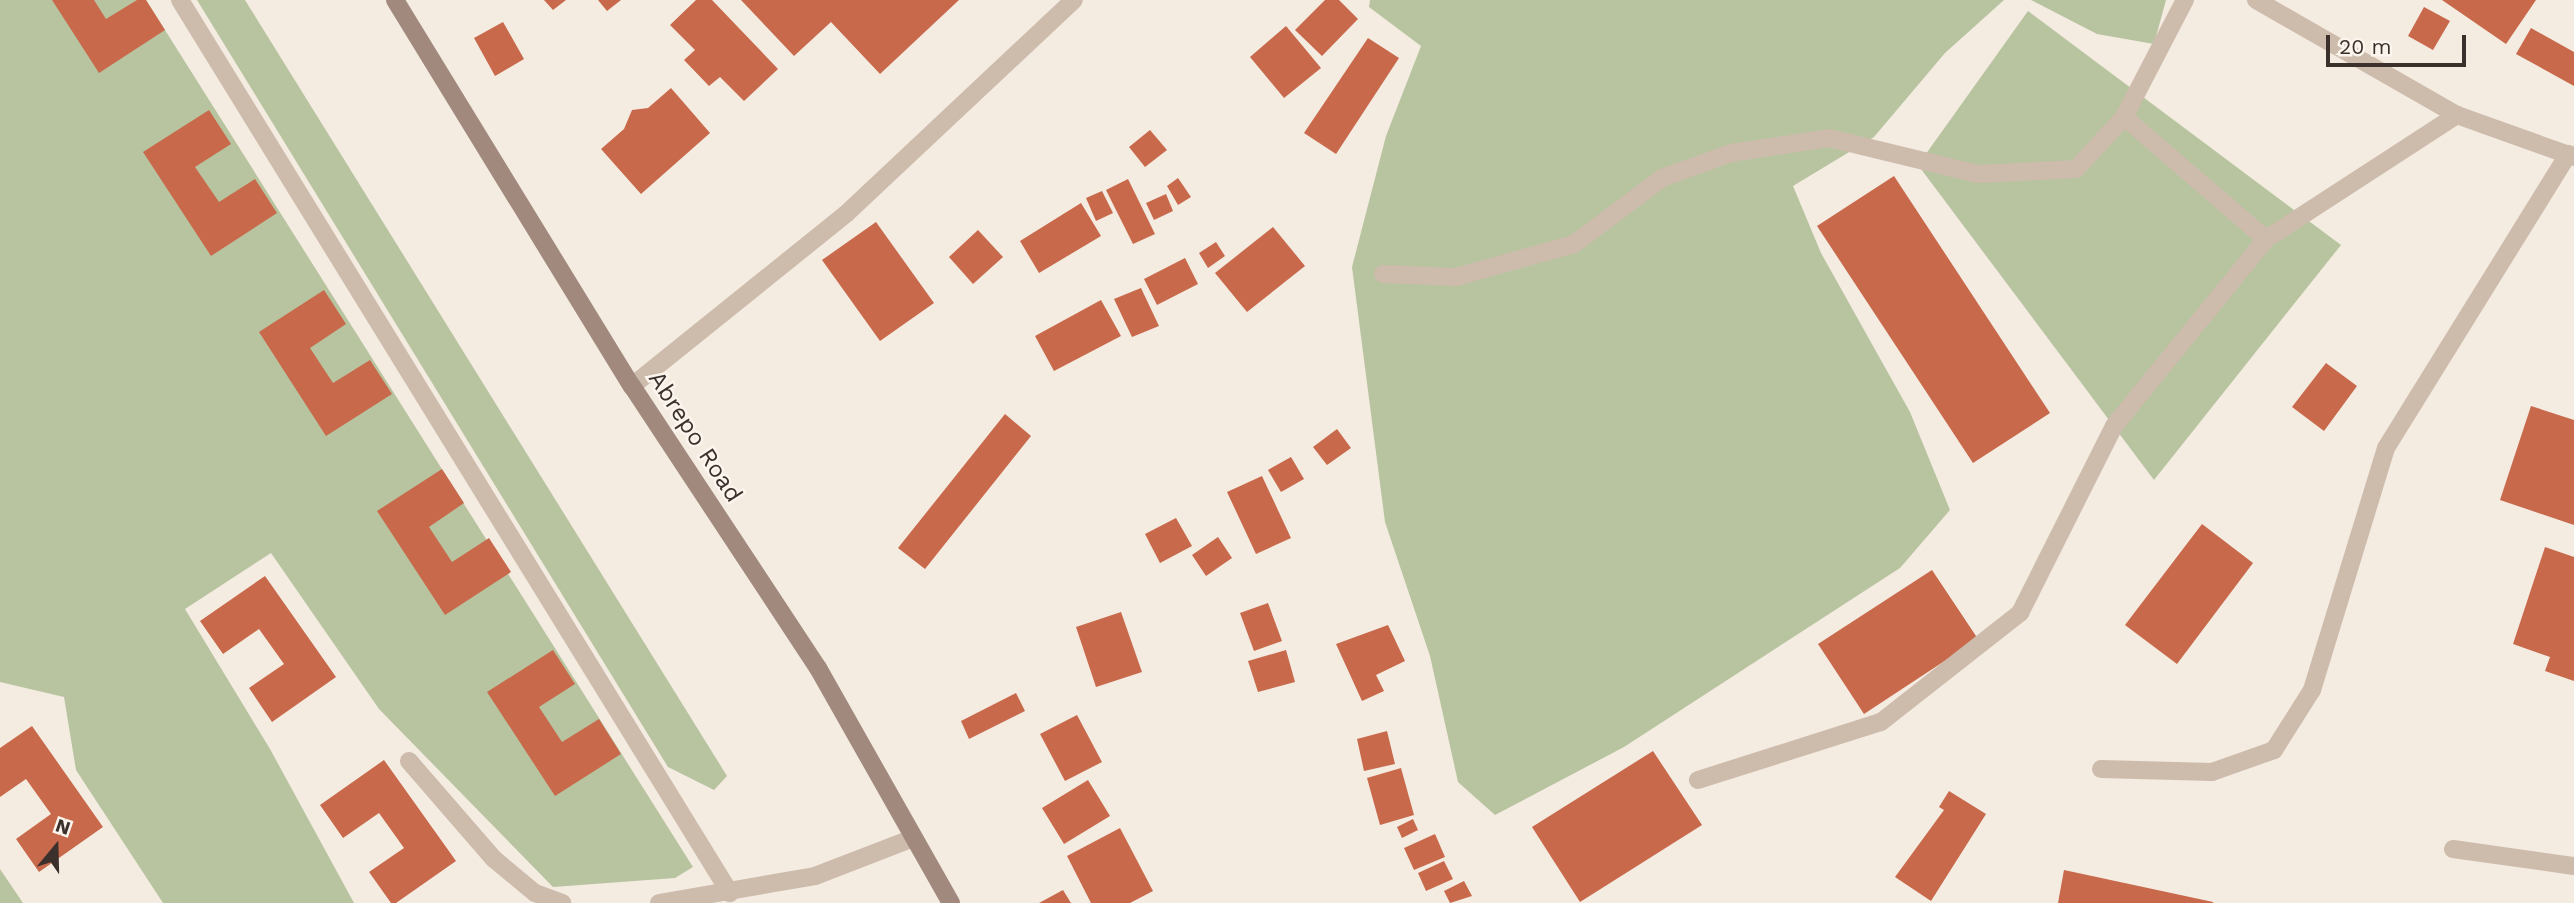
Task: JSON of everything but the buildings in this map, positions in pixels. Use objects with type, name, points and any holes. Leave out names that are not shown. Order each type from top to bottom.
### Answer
[{"type":"main road","name":"Abrepo Road","points":[[395,0],[632,386],[818,668],[911,839],[951,903]]},
{"type":"street","points":[[180,0],[730,893]]},
{"type":"street","points":[[632,386],[847,213],[1074,0]]},
{"type":"street","points":[[1383,274],[1456,277],[1574,244],[1662,178],[1731,153],[1829,138],[1978,174],[2076,169],[2124,117],[2185,0]]},
{"type":"street","points":[[2101,769],[2212,772],[2274,750],[2312,690],[2386,448],[2572,153],[2457,115],[2256,0]]},
{"type":"street","points":[[1698,780],[1881,722],[2020,612],[2114,426],[2266,239],[2457,115]]},
{"type":"street","points":[[2124,117],[2266,239]]},
{"type":"street","points":[[410,761],[494,859],[535,893],[562,903]]},
{"type":"street","points":[[659,903],[730,893],[816,876],[911,839]]},
{"type":"street","points":[[2453,849],[2574,866]]},
{"type":"green space","points":[[0,0],[146,0],[693,867],[675,878],[553,887],[379,709],[271,553],[185,609],[270,749],[354,903],[163,903],[76,770],[64,697],[0,682]]},
{"type":"green space","points":[[197,0],[245,0],[727,776],[714,790],[668,767]]},
{"type":"green space","points":[[1370,0],[2004,0],[1945,53],[1874,137],[1793,186],[1821,253],[1910,412],[1950,510],[1900,568],[1624,747],[1495,815],[1458,782],[1430,656],[1385,522],[1352,267],[1386,136],[1421,46],[1369,7]]},
{"type":"green space","points":[[2031,0],[2166,0],[2154,44],[2097,34]]},
{"type":"green space","points":[[2028,11],[2341,245],[2154,480],[1918,165]]},
{"type":"green space","points":[[0,869],[23,903],[0,903]]}]
